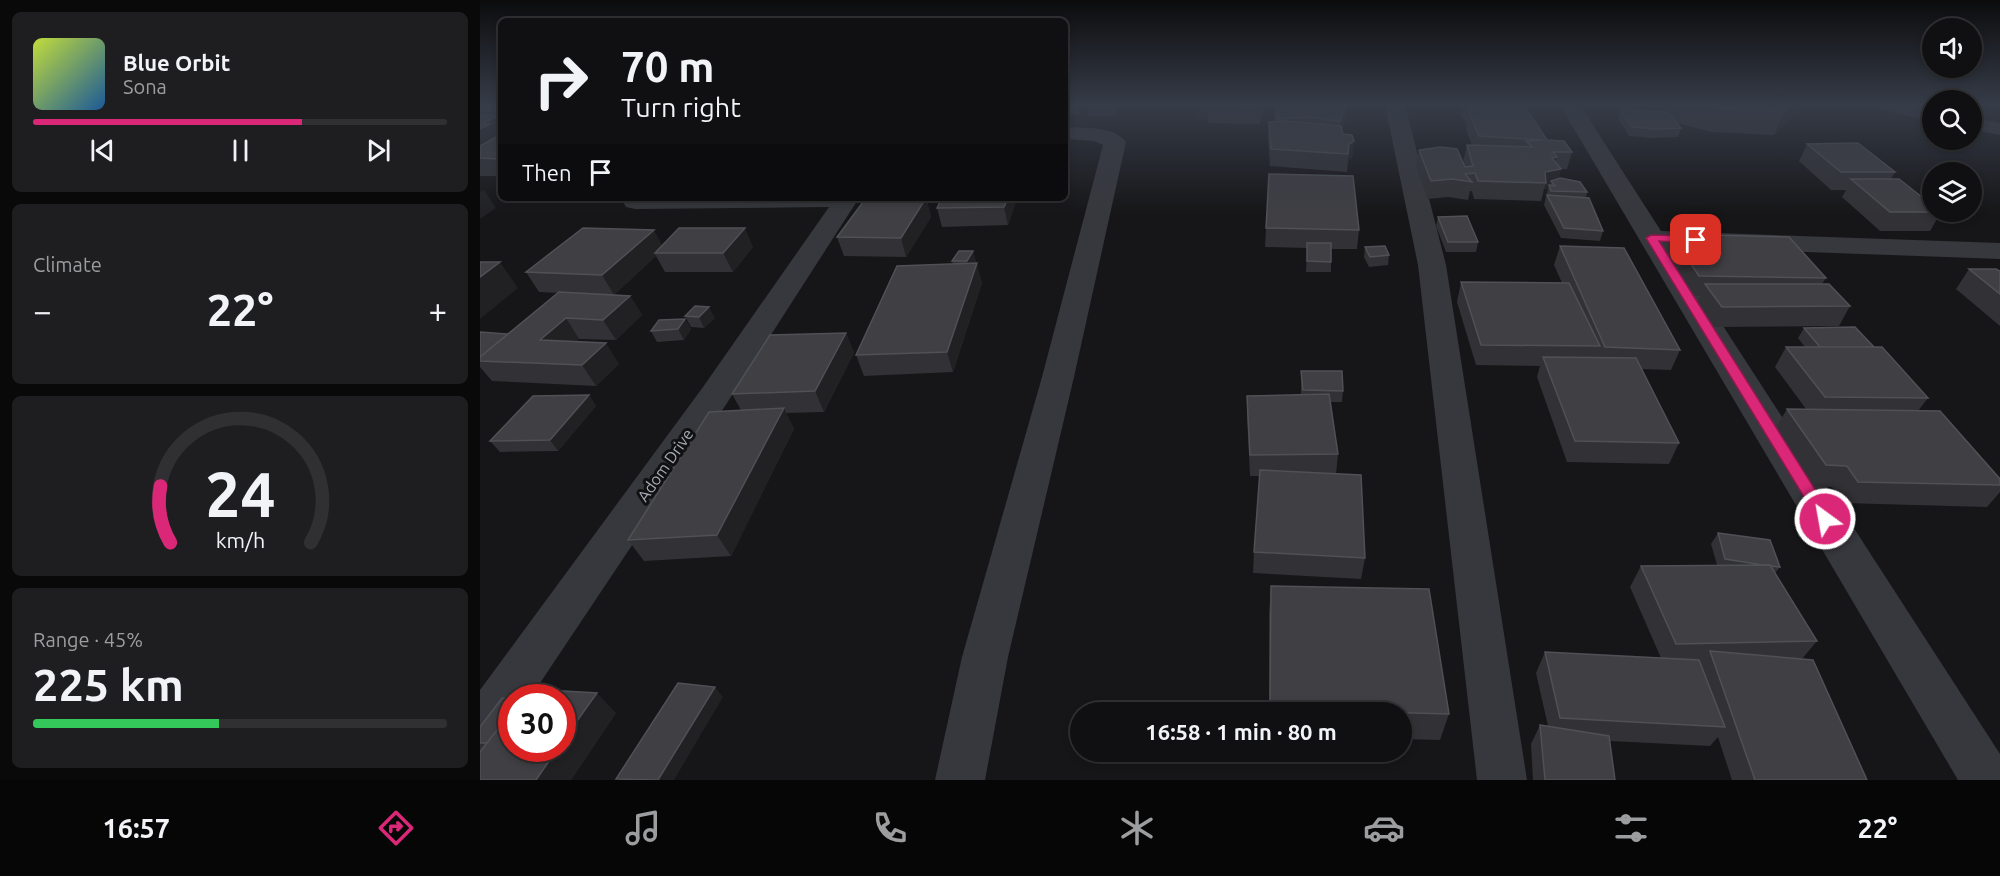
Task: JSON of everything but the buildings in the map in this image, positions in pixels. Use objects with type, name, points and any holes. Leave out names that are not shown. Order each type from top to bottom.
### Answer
[{"type":"street","points":[[960,780],[985,657],[1058,377],[1091,236],[1112,166],[1113,141]]},
{"type":"street","points":[[1403,141],[1432,265],[1502,780]]},
{"type":"street","points":[[1592,141],[1987,780]]},
{"type":"street","points":[[636,201],[706,201]]},
{"type":"street","name":"Adom Drive","points":[[480,730],[708,404],[846,201]]},
{"type":"street","points":[[1651,238],[2000,251]]},
{"type":"route","points":[[1696,240],[1651,238],[1825,519]]}]
